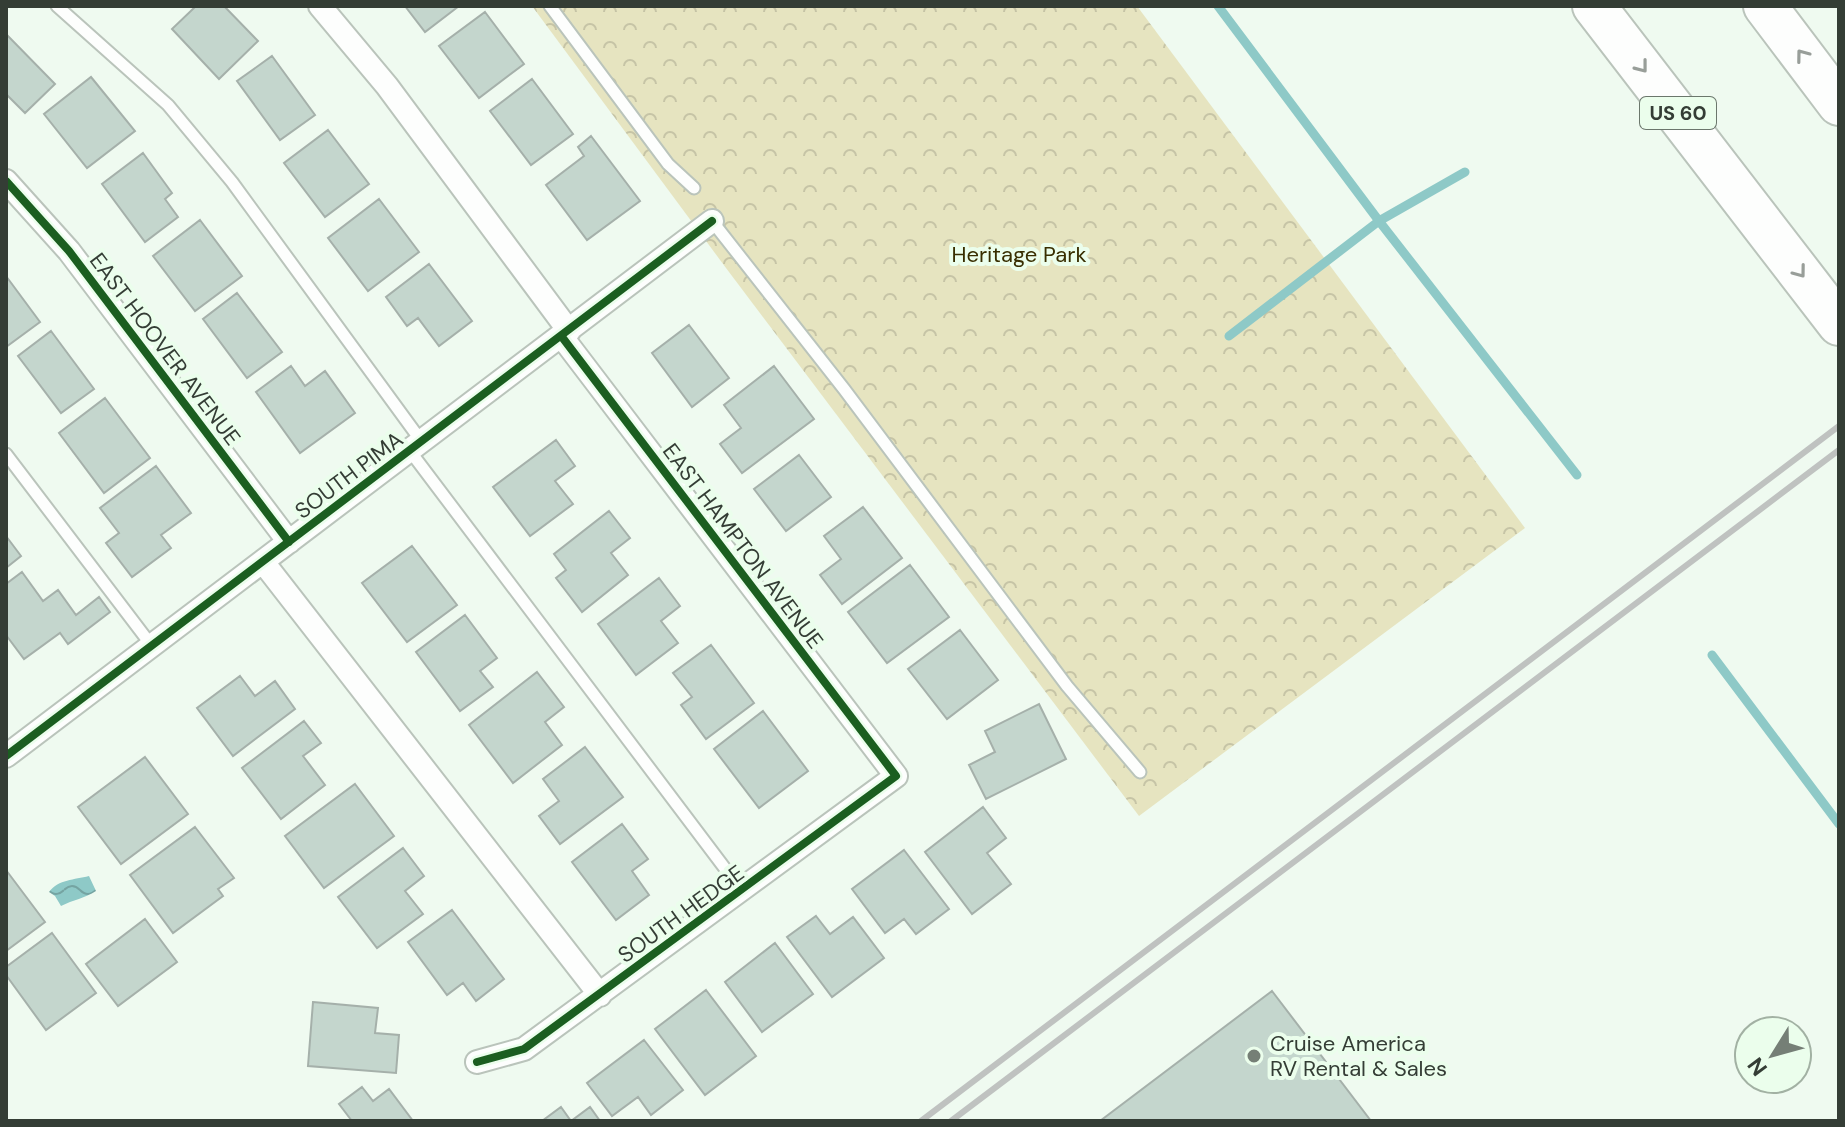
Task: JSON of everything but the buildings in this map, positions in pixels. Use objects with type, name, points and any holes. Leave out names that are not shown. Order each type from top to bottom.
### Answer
[{"type":"highway","name":"US 60","points":[[1594,6],[1839,324]]},
{"type":"highway","points":[[1765,6],[1839,104]]},
{"type":"street","name":"EAST HAMPTON AVENUE","points":[[320,6],[387,86],[566,334],[896,776]]},
{"type":"street","name":"EAST HOOVER AVENUE","points":[[6,181],[69,251],[289,542]]},
{"type":"street","name":"SOUTH PIMA","points":[[10,745],[152,646],[712,221]]},
{"type":"street","points":[[263,562],[600,995]]},
{"type":"street","name":"SOUTH HEDGE","points":[[477,1062],[524,1049],[896,776]]},
{"type":"lane","points":[[57,6],[168,105],[232,182],[416,447],[742,891]]},
{"type":"lane","points":[[550,6],[668,164],[694,188]]},
{"type":"lane","points":[[712,221],[844,389],[1067,686],[1140,772]]},
{"type":"lane","points":[[6,454],[152,646]]},
{"type":"green space","name":"Heritage Park","points":[[532,6],[1137,6],[1525,528],[1139,816]]},
{"type":"water","points":[[89,876],[96,891],[61,906],[49,892],[62,882]]},
{"type":"waterway","points":[[1218,6],[1379,221],[1577,475]]},
{"type":"waterway","points":[[1229,336],[1379,221],[1465,172]]},
{"type":"waterway","points":[[1712,655],[1839,824]]},
{"type":"railway","points":[[921,1121],[1839,426]]},
{"type":"railway","points":[[951,1121],[1839,450]]},
{"type":"cycle path","points":[[6,181],[69,251],[289,542]]},
{"type":"cycle path","points":[[6,756],[712,221]]},
{"type":"cycle path","points":[[477,1062],[524,1049],[896,776],[562,337]]},
{"type":"place","name":"Cruise America RV Rental & Sales","points":[[1254,1056]]}]
